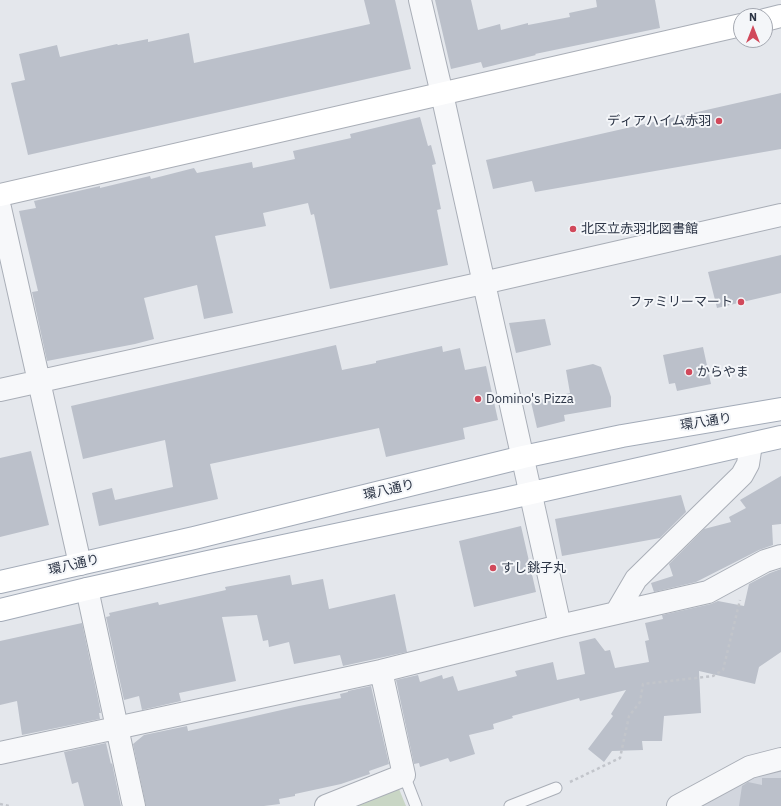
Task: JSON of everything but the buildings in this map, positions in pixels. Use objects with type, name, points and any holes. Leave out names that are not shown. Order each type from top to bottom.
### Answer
[{"type":"main road","points":[[0,196],[733,27]]},
{"type":"main road","name":"環八通り","points":[[0,582],[194,538],[523,457],[622,436],[781,409]]},
{"type":"main road","name":"環八通り","points":[[0,610],[208,562],[781,438]]},
{"type":"street","points":[[420,0],[560,626]]},
{"type":"street","points":[[0,208],[80,564]]},
{"type":"street","points":[[0,390],[781,215]]},
{"type":"street","points":[[616,613],[636,579],[742,475],[748,464],[751,444]]},
{"type":"street","points":[[0,753],[381,671],[560,626],[708,592],[765,561],[781,556]]},
{"type":"street","points":[[87,589],[134,806]]},
{"type":"street","points":[[326,806],[404,775],[381,671]]},
{"type":"street","points":[[678,806],[750,768],[781,759]]},
{"type":"lane","points":[[404,775],[416,806]]},
{"type":"lane","points":[[510,806],[556,788]]},
{"type":"path","points":[[556,788],[620,758],[629,716],[640,702],[643,684],[713,676],[723,670],[747,571]]},
{"type":"path","points":[[0,804],[9,806]]},
{"type":"shaded area","points":[[781,764],[781,806],[693,806]]},
{"type":"green space","points":[[399,789],[406,806],[354,806]]},
{"type":"place","name":"ディアハイム赤羽","points":[[719,121]]},
{"type":"place","name":"北区立赤羽北図書館","points":[[573,229]]},
{"type":"place","name":"ファミリーマート","points":[[741,302]]},
{"type":"place","name":"からやま","points":[[689,372]]},
{"type":"place","name":"Domino's Pizza","points":[[478,399]]},
{"type":"place","name":"すし銚子丸","points":[[493,568]]}]
